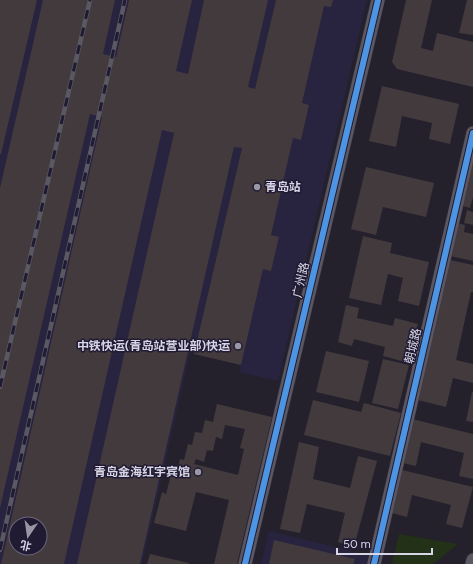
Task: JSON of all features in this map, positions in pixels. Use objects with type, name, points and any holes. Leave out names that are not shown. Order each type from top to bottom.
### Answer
[{"type":"street","points":[[319,252],[315,229],[370,0]]},
{"type":"street","name":"广州路","points":[[245,564],[378,0]]},
{"type":"street","name":"朝城路","points":[[374,564],[473,133]]},
{"type":"street","points":[[472,564],[473,560]]},
{"type":"shaded area","name":"青岛站","points":[[0,0],[367,0],[278,381],[239,372],[241,365],[190,353],[142,564],[0,564]]},
{"type":"shaded area","points":[[269,531],[369,555],[367,564],[261,564]]},
{"type":"green space","points":[[399,534],[458,544],[433,564],[392,564]]},
{"type":"building","points":[[0,0],[37,0],[1,154],[0,154]]},
{"type":"building","name":"青岛站","points":[[43,0],[115,0],[103,54],[116,57],[129,0],[192,0],[176,71],[188,74],[204,0],[268,0],[248,87],[255,89],[276,0],[333,0],[331,7],[324,6],[302,103],[309,105],[301,140],[293,138],[271,235],[279,237],[271,271],[263,269],[241,365],[194,354],[242,148],[234,147],[140,564],[77,564],[174,133],[162,130],[64,564],[1,564],[8,533],[8,556],[48,556],[48,516],[12,516],[102,117],[90,114],[0,508],[0,188]]},
{"type":"building","points":[[406,0],[432,0],[421,48],[433,51],[437,33],[473,42],[473,87],[397,69],[392,62]]},
{"type":"building","points":[[467,0],[473,0],[473,35],[459,33]]},
{"type":"building","points":[[382,86],[459,104],[450,144],[429,139],[432,123],[402,116],[396,147],[369,141]]},
{"type":"building","points":[[473,155],[473,197],[470,208],[460,205]]},
{"type":"building","points":[[366,167],[434,183],[426,217],[383,207],[376,235],[351,229]]},
{"type":"building","points":[[467,210],[473,212],[473,225],[464,223]]},
{"type":"building","points":[[457,223],[465,225],[464,232],[473,234],[473,261],[450,256]]},
{"type":"building","points":[[363,236],[392,243],[390,253],[429,262],[419,306],[398,301],[403,278],[388,274],[381,305],[349,298]]},
{"type":"building","points":[[450,260],[473,265],[473,292],[471,292],[456,360],[473,364],[473,383],[453,378],[446,407],[418,400]]},
{"type":"building","points":[[346,305],[359,308],[357,318],[393,326],[395,318],[418,324],[409,363],[383,356],[385,347],[354,339],[352,346],[338,342]]},
{"type":"building","points":[[326,351],[369,361],[359,402],[316,392]]},
{"type":"building","points":[[383,359],[409,365],[398,409],[372,403]]},
{"type":"building","points":[[473,392],[473,422],[466,421]]},
{"type":"building","points":[[313,400],[361,412],[364,403],[401,413],[390,456],[304,435]]},
{"type":"building","name":"青岛金海红宇宾馆","points":[[217,404],[272,417],[237,564],[214,564],[229,500],[196,492],[186,531],[154,523],[162,492],[166,494],[173,467],[178,468],[180,459],[184,460],[188,444],[192,445],[195,432],[202,433],[205,420],[213,422]],"holes":[[[225,425],[245,429],[240,448],[244,449],[238,475],[194,464],[196,459],[204,462],[207,450],[213,451],[216,437],[222,439]]]},
{"type":"building","points":[[412,419],[473,434],[473,479],[459,476],[464,453],[421,442],[416,466],[403,463]]},
{"type":"building","points":[[299,442],[319,447],[313,479],[350,488],[358,456],[377,461],[354,547],[338,542],[345,513],[307,504],[300,533],[280,529]]},
{"type":"building","points":[[402,470],[473,487],[462,528],[446,524],[451,505],[412,495],[407,517],[392,513]]},
{"type":"building","points":[[274,540],[355,559],[353,564],[269,564]]},
{"type":"building","points":[[150,554],[189,563],[189,564],[147,564]]},
{"type":"railway","points":[[0,387],[90,0]]},
{"type":"railway","points":[[0,550],[125,0]]},
{"type":"cycle path","points":[[245,564],[378,0]]},
{"type":"cycle path","points":[[374,564],[473,133]]},
{"type":"place","name":"青岛站","points":[[257,187]]},
{"type":"place","name":"中铁快运(青岛站营业部)快运","points":[[238,346]]},
{"type":"place","name":"青岛金海红宇宾馆","points":[[198,472]]}]
